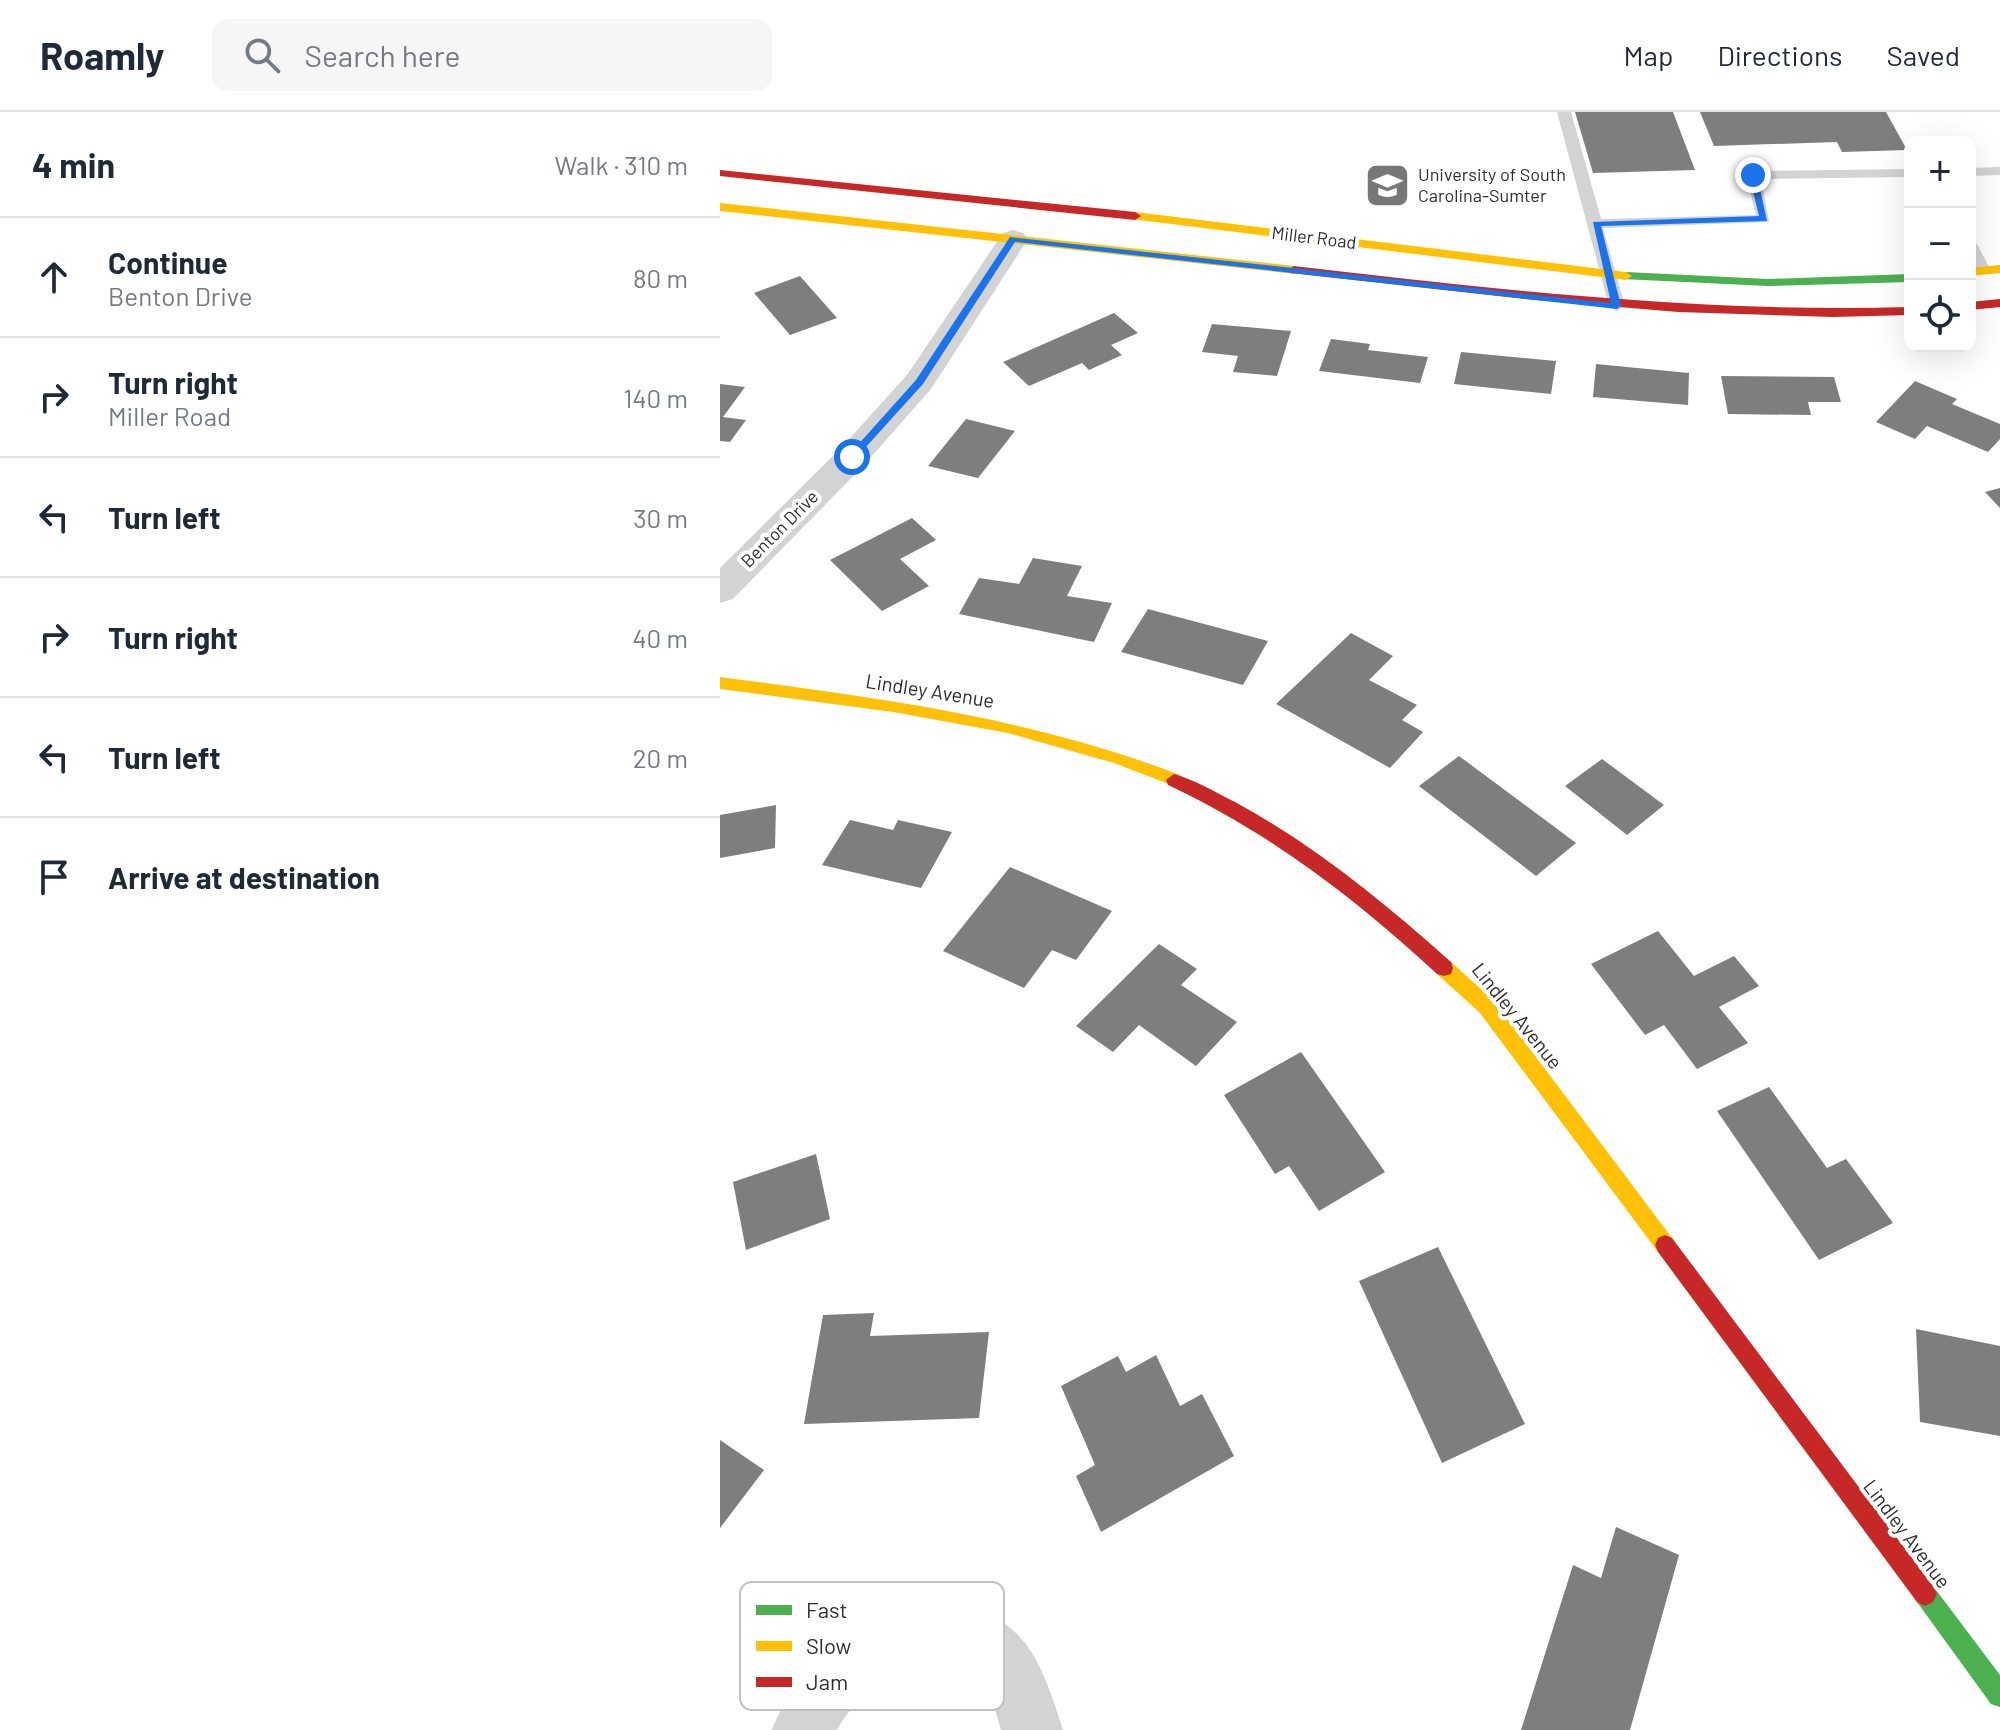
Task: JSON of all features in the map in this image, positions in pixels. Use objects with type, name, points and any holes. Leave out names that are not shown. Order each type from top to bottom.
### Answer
[{"type":"street","name":"Miller Road","points":[[720,173],[1044,205],[1611,275],[1716,283],[1824,284],[1904,278]]},
{"type":"street","name":"Miller Road","points":[[720,207],[1617,306],[1713,313],[1839,315],[1904,311]]},
{"type":"street","name":"Benton Drive","points":[[720,590],[852,457],[919,382],[1013,239]]},
{"type":"street","points":[[1976,305],[2000,303]]},
{"type":"street","name":"Lindley Avenue","points":[[720,683],[924,710],[1010,727],[1131,761],[1207,794],[1338,874],[1370,899],[1487,1007],[2000,1695]]},
{"type":"street","points":[[1004,1660],[1013,1671],[1025,1698],[1032,1730]]},
{"type":"street","points":[[803,1730],[813,1710]]},
{"type":"lane","points":[[1564,112],[1617,306]]},
{"type":"lane","points":[[1976,172],[2000,171]]},
{"type":"lane","points":[[1596,224],[1764,219],[1753,175],[1904,173]]},
{"type":"lane","points":[[1976,253],[1989,272]]},
{"type":"building","points":[[1575,112],[1673,112],[1695,170],[1593,173]]},
{"type":"building","points":[[1700,112],[1886,112],[1904,150],[1842,152],[1837,142],[1714,146]]},
{"type":"building","points":[[800,276],[837,318],[790,335],[754,293]]},
{"type":"building","points":[[1114,313],[1138,333],[1111,345],[1122,355],[1089,370],[1082,363],[1029,386],[1003,362]]},
{"type":"building","points":[[1212,324],[1291,331],[1277,376],[1233,372],[1238,356],[1202,352]]},
{"type":"building","points":[[1331,339],[1370,344],[1368,350],[1428,357],[1420,383],[1319,371]]},
{"type":"building","points":[[1461,352],[1556,361],[1551,394],[1454,384]]},
{"type":"building","points":[[1596,364],[1689,373],[1688,405],[1593,397]]},
{"type":"building","points":[[1721,376],[1834,377],[1841,402],[1808,402],[1811,415],[1728,414]]},
{"type":"building","points":[[1915,381],[1957,399],[1952,404],[2000,424],[2000,439],[1988,452],[1927,426],[1915,439],[1876,422]]},
{"type":"building","points":[[720,384],[745,387],[723,417],[746,420],[730,442],[720,441]]},
{"type":"building","points":[[966,419],[1015,431],[978,478],[928,466]]},
{"type":"building","points":[[2000,488],[2000,508],[1985,492]]},
{"type":"building","points":[[912,518],[936,540],[900,559],[929,586],[882,611],[830,560]]},
{"type":"building","points":[[1033,558],[1082,566],[1067,596],[1112,603],[1094,642],[959,614],[979,578],[1019,584]]},
{"type":"building","points":[[1148,609],[1268,641],[1243,685],[1121,652]]},
{"type":"building","points":[[1351,633],[1393,656],[1369,680],[1417,705],[1402,720],[1423,732],[1390,768],[1276,704]]},
{"type":"building","points":[[1459,756],[1576,843],[1536,876],[1419,786]]},
{"type":"building","points":[[1602,759],[1664,805],[1627,835],[1565,786]]},
{"type":"building","points":[[776,805],[775,848],[720,858],[720,815]]},
{"type":"building","points":[[850,820],[893,830],[898,820],[952,832],[921,888],[822,865]]},
{"type":"building","points":[[1010,867],[1112,911],[1076,960],[1052,950],[1024,988],[943,951]]},
{"type":"building","points":[[1658,931],[1694,976],[1734,956],[1759,986],[1719,1007],[1748,1043],[1697,1069],[1664,1025],[1645,1035],[1591,964]]},
{"type":"building","points":[[1159,944],[1197,969],[1181,985],[1237,1022],[1196,1066],[1139,1025],[1113,1052],[1076,1026]]},
{"type":"building","points":[[1301,1052],[1385,1172],[1319,1211],[1289,1166],[1275,1174],[1224,1095]]},
{"type":"building","points":[[1769,1087],[1827,1168],[1846,1159],[1893,1223],[1819,1260],[1717,1111]]},
{"type":"building","points":[[816,1154],[830,1219],[746,1250],[733,1182]]},
{"type":"building","points":[[1438,1247],[1525,1424],[1442,1463],[1359,1281]]},
{"type":"building","points":[[874,1313],[870,1336],[989,1332],[979,1418],[804,1424],[823,1315]]},
{"type":"building","points":[[1916,1329],[2000,1346],[2000,1436],[1920,1422]]},
{"type":"building","points":[[1156,1355],[1180,1406],[1202,1394],[1234,1456],[1101,1532],[1076,1476],[1095,1465],[1061,1386],[1118,1356],[1126,1372]]},
{"type":"building","points":[[720,1440],[764,1470],[720,1528]]},
{"type":"building","points":[[1616,1527],[1679,1555],[1630,1730],[1521,1730],[1573,1565],[1601,1578]]},
{"type":"traffic: fast","points":[[1626,276],[1768,282],[1904,278]]},
{"type":"traffic: fast","points":[[1925,1594],[2000,1695]]},
{"type":"traffic: slow","points":[[720,207],[1294,270]]},
{"type":"traffic: slow","points":[[1135,216],[1626,276]]},
{"type":"traffic: slow","points":[[1976,271],[2000,269]]},
{"type":"traffic: slow","points":[[720,683],[893,706],[1008,727],[1120,759],[1174,780]]},
{"type":"traffic: slow","points":[[1444,968],[1487,1007],[1665,1245]]},
{"type":"traffic: jam","points":[[720,173],[1135,216]]},
{"type":"traffic: jam","points":[[1294,270],[1602,303],[1755,312],[1904,311]]},
{"type":"traffic: jam","points":[[1976,305],[2000,303]]},
{"type":"traffic: jam","points":[[1174,780],[1284,839],[1350,887],[1444,968]]},
{"type":"traffic: jam","points":[[1665,1245],[1925,1594]]},
{"type":"place","name":"University of South Carolina-Sumter","points":[[1387,185]]},
{"type":"route","points":[[852,457],[919,382],[1013,239],[1617,306],[1596,224],[1764,219],[1753,175]]}]
